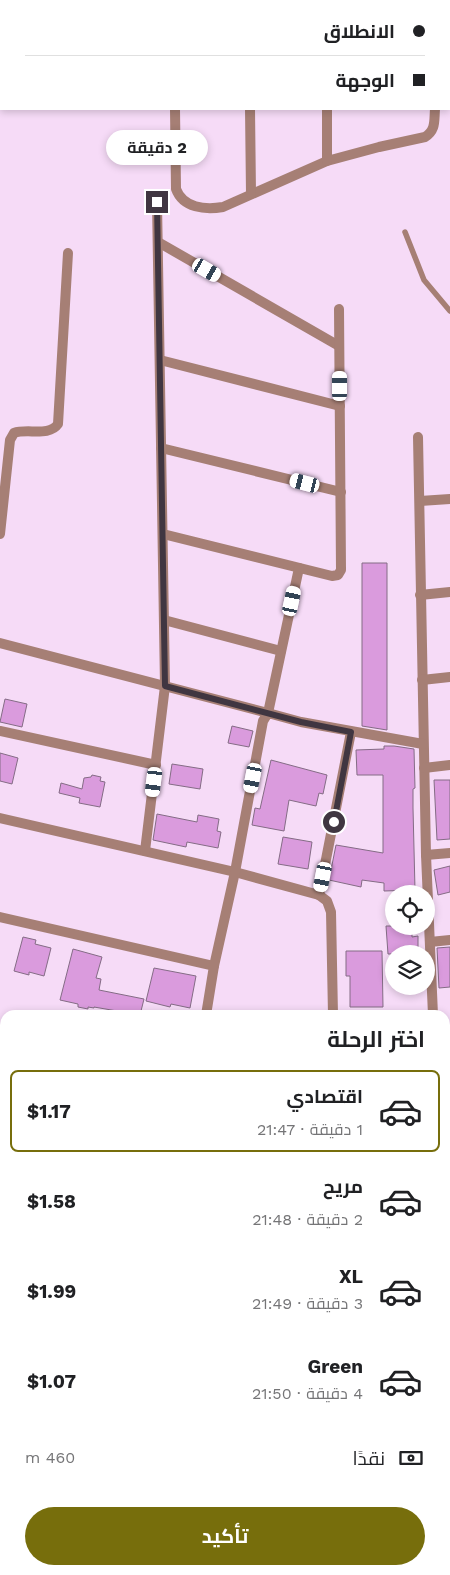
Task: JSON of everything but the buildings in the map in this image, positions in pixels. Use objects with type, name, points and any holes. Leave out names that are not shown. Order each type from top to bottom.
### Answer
[{"type":"street","points":[[175,110],[176,189],[178,196],[201,209],[209,210],[223,207],[327,161],[425,137],[431,133],[434,127],[435,110]]},
{"type":"street","points":[[250,110],[251,194]]},
{"type":"street","points":[[327,110],[327,161]]},
{"type":"street","points":[[145,851],[165,686],[157,202]]},
{"type":"street","points":[[158,242],[340,346]]},
{"type":"street","points":[[0,534],[10,440],[14,433],[21,430],[48,431],[55,428],[58,424],[68,252]]},
{"type":"street","points":[[163,534],[332,576],[340,573],[339,309]]},
{"type":"street","points":[[160,360],[340,406]]},
{"type":"street","points":[[418,437],[423,744],[433,1010]]},
{"type":"street","points":[[161,448],[341,492]]},
{"type":"street","points":[[420,501],[450,499]]},
{"type":"street","points":[[207,1010],[263,721],[268,713],[299,568]]},
{"type":"street","points":[[420,595],[450,592]]},
{"type":"street","points":[[164,620],[281,651]]},
{"type":"street","points":[[0,643],[301,722],[423,744]]},
{"type":"street","points":[[422,680],[450,677]]},
{"type":"street","points":[[0,731],[156,765]]},
{"type":"street","points":[[319,895],[351,732]]},
{"type":"street","points":[[424,768],[450,765]]},
{"type":"street","points":[[0,818],[235,872],[319,895],[327,901],[331,912],[333,1010]]},
{"type":"street","points":[[426,855],[450,853]]},
{"type":"street","points":[[0,917],[214,966]]},
{"type":"street","points":[[430,942],[450,940]]},
{"type":"lane","points":[[405,232],[424,280],[450,311]]},
{"type":"route","points":[[157,202],[165,686],[301,722],[351,732],[334,822]]}]
